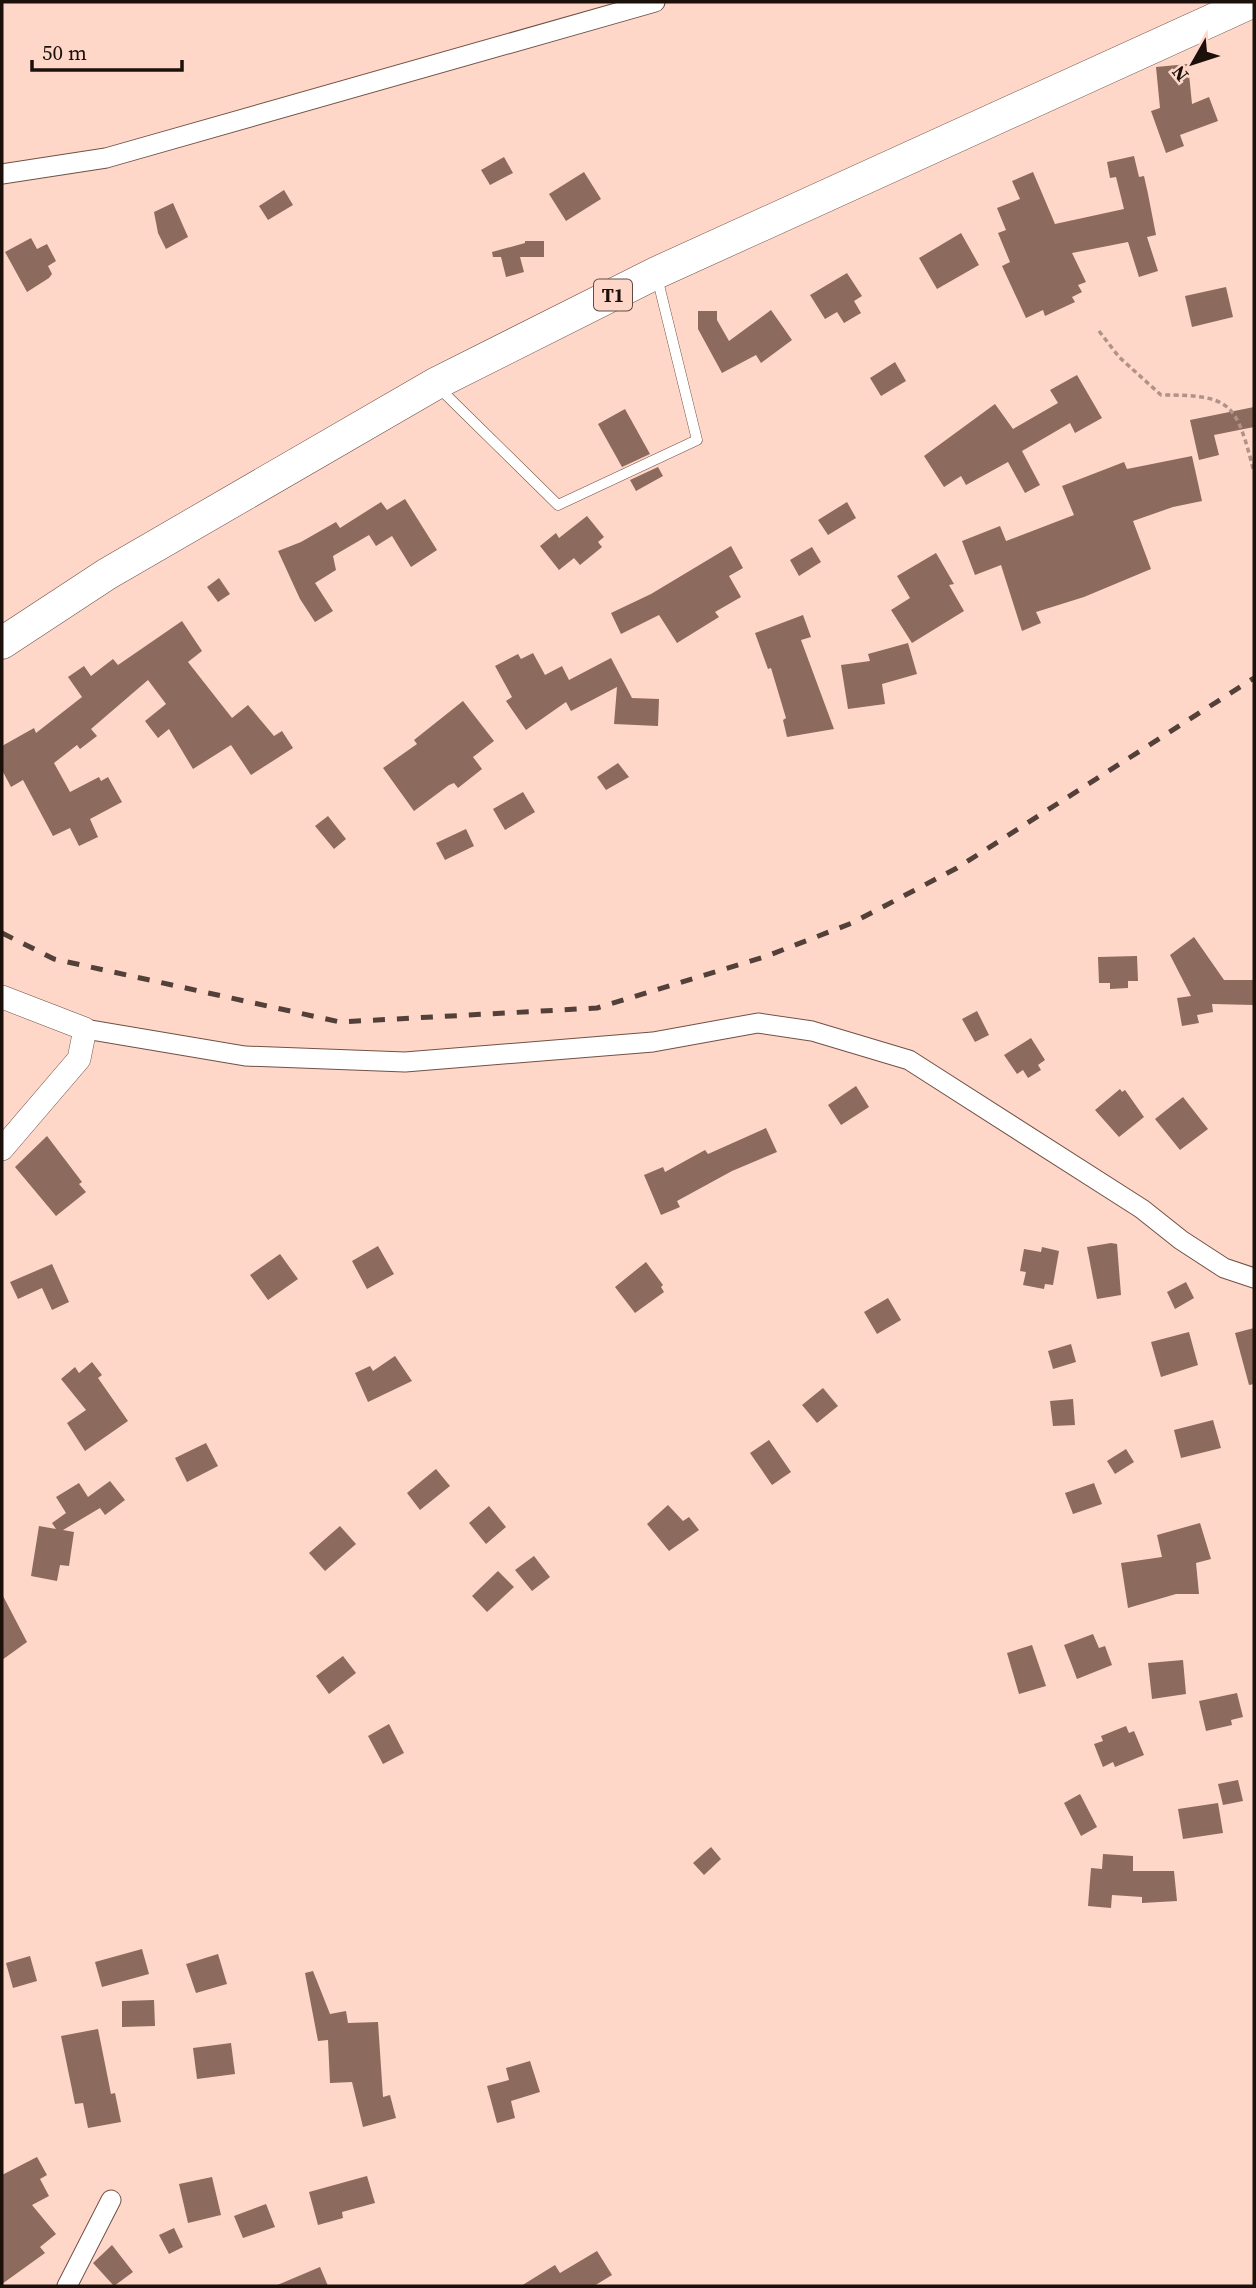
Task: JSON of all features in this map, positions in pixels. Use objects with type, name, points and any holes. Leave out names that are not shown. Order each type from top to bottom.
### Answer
[{"type":"highway","name":"T1","points":[[2,643],[107,574],[435,384],[656,273],[1252,2]]},
{"type":"street","points":[[2,174],[106,158],[655,2]]},
{"type":"street","points":[[2,997],[85,1029],[245,1056],[405,1062],[653,1042],[758,1023],[811,1031],[909,1060],[1142,1209],[1224,1268],[1254,1278]]},
{"type":"street","points":[[2,1149],[79,1059],[85,1029]]},
{"type":"street","points":[[67,2286],[110,2200]]},
{"type":"lane","points":[[435,384],[558,505],[697,440],[656,273]]},
{"type":"path","points":[[1099,331],[1119,357],[1161,395],[1215,398],[1230,406],[1246,441],[1254,471]]},
{"type":"building","points":[[1188,64],[1192,104],[1209,97],[1218,121],[1180,135],[1184,146],[1166,153],[1151,111],[1160,108],[1156,67]]},
{"type":"building","points":[[1134,156],[1139,177],[1144,176],[1148,194],[1156,235],[1147,237],[1158,271],[1139,277],[1128,242],[1072,253],[1086,282],[1078,285],[1082,292],[1072,297],[1075,302],[1045,316],[1043,310],[1026,318],[1002,266],[1010,262],[998,233],[1006,230],[997,208],[1020,199],[1012,181],[1033,172],[1055,224],[1124,209],[1116,177],[1110,178],[1107,162]]},
{"type":"building","points":[[504,157],[513,173],[490,185],[481,170]]},
{"type":"building","points":[[584,172],[601,199],[566,221],[549,194]]},
{"type":"building","points":[[284,190],[293,205],[268,220],[259,206]]},
{"type":"building","points":[[173,203],[188,237],[166,249],[158,233],[154,212]]},
{"type":"building","points":[[961,233],[979,265],[937,289],[919,258]]},
{"type":"building","points":[[31,238],[37,249],[47,244],[56,261],[48,266],[52,274],[49,278],[27,292],[5,252]]},
{"type":"building","points":[[525,241],[544,241],[544,257],[520,257],[524,272],[506,277],[501,257],[493,257],[492,252]]},
{"type":"building","points":[[847,273],[862,296],[854,301],[861,313],[844,323],[837,312],[825,319],[810,295]]},
{"type":"building","points":[[1226,287],[1233,317],[1192,327],[1185,296]]},
{"type":"building","points":[[771,310],[792,340],[761,363],[756,355],[722,373],[698,329],[698,311],[717,311],[717,320],[729,341]]},
{"type":"building","points":[[895,362],[906,381],[881,396],[870,378]]},
{"type":"building","points":[[1077,375],[1102,418],[1075,433],[1070,423],[1022,451],[1040,485],[1025,493],[1008,462],[966,485],[961,476],[944,487],[924,456],[995,404],[1013,429],[1058,403],[1050,390]]},
{"type":"building","points":[[1254,407],[1254,427],[1214,435],[1219,455],[1199,460],[1190,420]]},
{"type":"building","points":[[625,409],[650,454],[622,467],[598,424]]},
{"type":"building","points":[[1192,456],[1202,501],[1173,507],[1133,521],[1151,569],[1084,597],[1036,612],[1041,623],[1022,631],[1001,565],[975,575],[962,541],[1000,526],[1006,541],[1074,515],[1062,486],[1124,462],[1127,469]]},
{"type":"building","points":[[658,467],[663,476],[636,491],[630,480]]},
{"type":"building","points":[[405,499],[437,550],[411,567],[392,536],[376,546],[369,535],[333,556],[336,570],[315,583],[333,611],[315,622],[300,599],[278,551],[301,542],[336,522],[340,528],[381,502],[387,510]]},
{"type":"building","points":[[847,502],[856,518],[828,535],[818,520]]},
{"type":"building","points":[[587,516],[604,537],[598,542],[602,547],[580,565],[574,558],[559,570],[540,546],[556,533],[559,538]]},
{"type":"building","points":[[731,546],[743,568],[729,576],[741,597],[715,612],[719,617],[677,643],[659,615],[621,634],[611,613],[651,594]]},
{"type":"building","points":[[812,547],[821,562],[799,576],[790,560]]},
{"type":"building","points":[[936,553],[954,584],[949,585],[964,611],[912,643],[891,610],[910,598],[897,576]]},
{"type":"building","points":[[219,578],[230,594],[218,602],[207,587]]},
{"type":"building","points":[[803,615],[811,637],[801,640],[834,729],[787,737],[783,720],[786,718],[771,668],[768,669],[755,633]]},
{"type":"building","points":[[182,621],[202,651],[188,662],[232,718],[248,705],[274,736],[282,731],[293,748],[251,775],[231,745],[193,769],[169,729],[158,738],[145,721],[166,704],[148,680],[91,729],[97,736],[80,749],[77,745],[54,763],[70,792],[99,777],[101,781],[108,777],[122,802],[90,819],[98,837],[79,846],[70,828],[53,836],[23,780],[11,787],[2,770],[2,746],[34,728],[36,733],[82,697],[68,677],[84,666],[91,676],[113,659],[118,665]]},
{"type":"building","points":[[908,643],[917,674],[882,684],[885,704],[848,709],[841,665],[870,661],[868,654]]},
{"type":"building","points":[[533,653],[545,675],[562,666],[569,680],[611,658],[632,698],[659,699],[658,726],[614,724],[617,687],[571,711],[566,702],[526,730],[506,701],[512,697],[495,666],[518,654],[521,659]]},
{"type":"building","points":[[463,701],[494,741],[473,757],[482,769],[458,788],[454,783],[449,785],[414,811],[383,768],[417,744],[414,740]]},
{"type":"building","points":[[618,763],[629,777],[606,790],[597,777]]},
{"type":"building","points":[[523,792],[535,812],[505,830],[493,809]]},
{"type":"building","points":[[328,816],[346,839],[334,849],[315,826]]},
{"type":"building","points":[[466,829],[474,846],[445,860],[436,843]]},
{"type":"building","points":[[1194,937],[1224,980],[1254,980],[1254,1005],[1212,1004],[1213,1012],[1197,1015],[1199,1023],[1182,1026],[1177,998],[1191,996],[1170,955]]},
{"type":"building","points":[[1137,956],[1138,981],[1128,981],[1128,988],[1110,989],[1110,983],[1099,983],[1098,957]]},
{"type":"building","points":[[977,1011],[989,1035],[975,1042],[962,1019]]},
{"type":"building","points":[[1031,1038],[1045,1060],[1038,1065],[1041,1070],[1028,1078],[1023,1070],[1017,1074],[1004,1055]]},
{"type":"building","points":[[856,1086],[869,1107],[841,1125],[828,1105]]},
{"type":"building","points":[[1120,1089],[1122,1092],[1125,1090],[1144,1117],[1119,1137],[1095,1110]]},
{"type":"building","points":[[1183,1097],[1208,1129],[1180,1150],[1155,1119]]},
{"type":"building","points":[[766,1128],[777,1152],[732,1171],[677,1201],[680,1207],[661,1215],[644,1175],[663,1167],[665,1172],[705,1150],[708,1154]]},
{"type":"building","points":[[47,1136],[82,1182],[79,1184],[86,1192],[56,1216],[15,1167]]},
{"type":"building","points":[[1117,1244],[1121,1295],[1097,1299],[1087,1247]]},
{"type":"building","points":[[378,1246],[394,1274],[367,1289],[352,1261]]},
{"type":"building","points":[[1042,1247],[1059,1251],[1053,1285],[1045,1284],[1044,1289],[1023,1285],[1026,1272],[1020,1271],[1024,1249],[1041,1252]]},
{"type":"building","points":[[280,1254],[298,1279],[268,1300],[250,1275]]},
{"type":"building","points":[[646,1262],[663,1285],[661,1287],[664,1292],[635,1313],[615,1287]]},
{"type":"building","points":[[52,1264],[69,1302],[52,1310],[42,1288],[18,1299],[10,1282]]},
{"type":"building","points":[[1186,1282],[1194,1298],[1175,1309],[1167,1292]]},
{"type":"building","points":[[888,1298],[901,1320],[877,1334],[864,1312]]},
{"type":"building","points":[[1254,1328],[1254,1384],[1249,1385],[1235,1333]]},
{"type":"building","points":[[1189,1332],[1198,1365],[1161,1377],[1151,1342]]},
{"type":"building","points":[[1071,1344],[1076,1362],[1053,1369],[1048,1351]]},
{"type":"building","points":[[395,1356],[412,1381],[368,1402],[355,1373],[370,1366],[373,1371]]},
{"type":"building","points":[[92,1362],[102,1375],[98,1378],[128,1421],[85,1451],[67,1423],[86,1410],[61,1379],[75,1367],[79,1373]]},
{"type":"building","points":[[823,1388],[838,1406],[817,1423],[802,1405]]},
{"type":"building","points":[[1073,1399],[1075,1425],[1053,1426],[1050,1401]]},
{"type":"building","points":[[1213,1420],[1221,1448],[1181,1458],[1174,1430]]},
{"type":"building","points":[[769,1440],[791,1472],[772,1485],[750,1453]]},
{"type":"building","points":[[206,1443],[218,1466],[187,1482],[175,1458]]},
{"type":"building","points":[[1126,1449],[1134,1462],[1115,1474],[1107,1461]]},
{"type":"building","points":[[436,1469],[450,1486],[420,1510],[407,1493]]},
{"type":"building","points":[[110,1481],[125,1500],[105,1515],[100,1508],[63,1530],[74,1532],[69,1566],[60,1565],[57,1581],[31,1576],[39,1526],[56,1529],[52,1523],[66,1513],[56,1497],[79,1483],[88,1497]]},
{"type":"building","points":[[1094,1483],[1102,1504],[1073,1514],[1065,1493]]},
{"type":"building","points":[[668,1505],[683,1521],[689,1517],[699,1530],[669,1551],[647,1524]]},
{"type":"building","points":[[489,1506],[506,1527],[486,1544],[469,1523]]},
{"type":"building","points":[[1200,1523],[1211,1559],[1196,1563],[1199,1594],[1176,1594],[1128,1608],[1121,1563],[1162,1557],[1157,1535]]},
{"type":"building","points":[[340,1526],[356,1544],[325,1571],[309,1553]]},
{"type":"building","points":[[534,1556],[550,1577],[532,1591],[515,1570]]},
{"type":"building","points":[[498,1571],[514,1587],[487,1612],[472,1596]]},
{"type":"building","points":[[2,1594],[27,1642],[2,1660]]},
{"type":"building","points":[[1093,1634],[1099,1648],[1105,1646],[1112,1665],[1077,1679],[1064,1645]]},
{"type":"building","points":[[1032,1645],[1046,1686],[1019,1694],[1007,1653]]},
{"type":"building","points":[[343,1656],[356,1673],[329,1694],[316,1676]]},
{"type":"building","points":[[1183,1660],[1186,1694],[1152,1699],[1148,1663]]},
{"type":"building","points":[[1237,1693],[1243,1717],[1231,1720],[1232,1725],[1206,1731],[1199,1701]]},
{"type":"building","points":[[389,1724],[404,1753],[383,1764],[368,1736]]},
{"type":"building","points":[[1126,1726],[1129,1733],[1134,1731],[1144,1755],[1115,1767],[1113,1762],[1103,1767],[1094,1744],[1103,1741],[1101,1736]]},
{"type":"building","points":[[1238,1780],[1243,1801],[1223,1805],[1218,1784]]},
{"type":"building","points":[[1080,1794],[1097,1827],[1081,1836],[1064,1803]]},
{"type":"building","points":[[1218,1803],[1223,1833],[1183,1839],[1178,1809]]},
{"type":"building","points":[[711,1847],[721,1859],[704,1875],[693,1863]]},
{"type":"building","points":[[1103,1854],[1133,1856],[1133,1871],[1174,1871],[1177,1901],[1142,1903],[1142,1897],[1112,1895],[1111,1908],[1088,1906],[1091,1868],[1102,1869]]},
{"type":"building","points":[[142,1949],[149,1974],[102,1987],[95,1962]]},
{"type":"building","points":[[218,1954],[227,1984],[196,1993],[186,1964]]},
{"type":"building","points":[[30,1956],[37,1981],[13,1988],[6,1963]]},
{"type":"building","points":[[313,1971],[330,2014],[346,2011],[348,2023],[378,2022],[383,2097],[390,2095],[396,2118],[363,2127],[352,2082],[330,2083],[328,2040],[318,2041],[305,1973]]},
{"type":"building","points":[[154,2000],[155,2026],[122,2027],[122,2001]]},
{"type":"building","points":[[98,2029],[111,2094],[115,2093],[121,2122],[88,2128],[83,2103],[75,2104],[61,2036]]},
{"type":"building","points":[[231,2043],[235,2074],[197,2079],[193,2048]]},
{"type":"building","points":[[530,2061],[540,2092],[511,2101],[515,2118],[497,2123],[487,2086],[509,2080],[506,2068]]},
{"type":"building","points":[[37,2157],[47,2175],[40,2179],[49,2196],[32,2205],[56,2234],[40,2247],[45,2253],[2,2284],[2,2175]]},
{"type":"building","points":[[367,2176],[375,2203],[342,2212],[343,2218],[318,2225],[309,2192]]},
{"type":"building","points":[[212,2177],[221,2215],[188,2223],[179,2184]]},
{"type":"building","points":[[266,2204],[275,2227],[243,2238],[234,2216]]},
{"type":"building","points":[[174,2228],[183,2247],[169,2254],[159,2235]]},
{"type":"building","points":[[112,2245],[133,2272],[114,2286],[93,2263]]},
{"type":"building","points":[[597,2251],[612,2275],[594,2286],[521,2286],[555,2265],[560,2273]]},
{"type":"building","points":[[320,2267],[328,2286],[275,2286]]},
{"type":"railway","points":[[2,933],[54,959],[340,1022],[597,1008],[767,956],[852,923],[957,868],[1254,678]]}]
